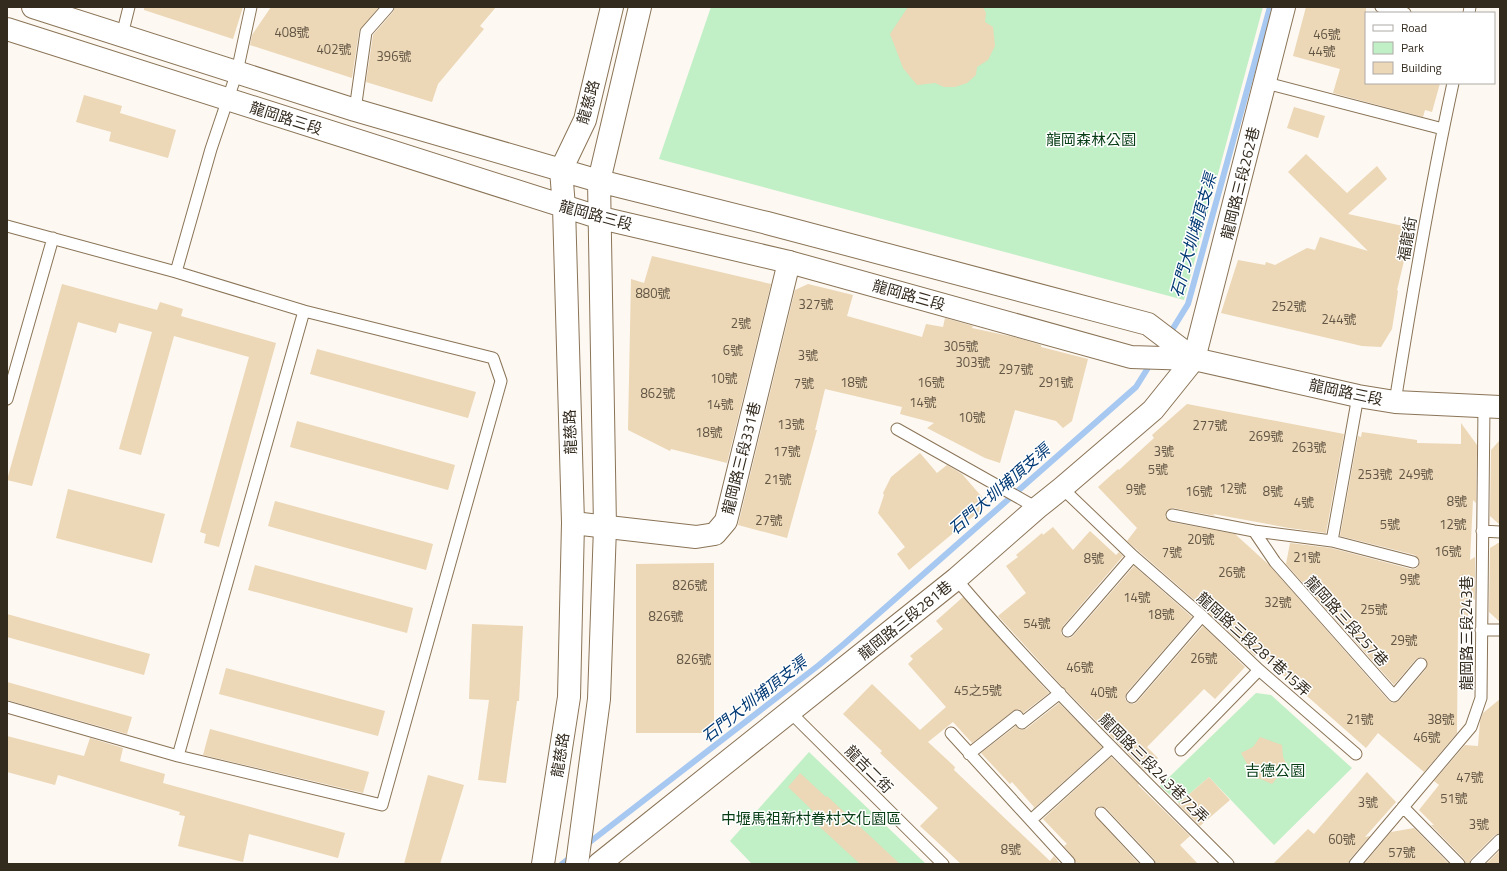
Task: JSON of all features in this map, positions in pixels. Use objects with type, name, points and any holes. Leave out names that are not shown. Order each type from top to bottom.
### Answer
[{"type":"street","name":"龍岡路三段","points":[[33,7],[355,110],[599,181],[1148,324],[1194,359]]},
{"type":"street","name":"龍慈路","points":[[543,864],[568,697],[573,523],[564,207],[561,170],[585,120],[612,7]]},
{"type":"street","name":"龍慈路","points":[[577,864],[599,700],[605,527],[599,181],[640,7]]},
{"type":"street","name":"龍岡路三段262巷","points":[[1194,359],[1266,83],[1284,7]]},
{"type":"street","name":"龍岡路三段","points":[[7,28],[227,100],[600,218],[789,262],[1131,357],[1194,359],[1358,396],[1395,402],[1492,407]]},
{"type":"street","name":"龍岡路三段331巷","points":[[573,523],[696,537],[715,534],[726,521],[789,262]]},
{"type":"street","name":"龍岡路三段281巷","points":[[606,861],[956,579],[1152,410],[1194,359]]},
{"type":"lane","points":[[122,35],[129,7]]},
{"type":"lane","points":[[176,272],[211,149],[237,72],[252,7]]},
{"type":"lane","points":[[355,110],[366,32],[388,7]]},
{"type":"lane","points":[[1381,7],[1401,12]]},
{"type":"lane","points":[[1266,83],[1443,129]]},
{"type":"lane","name":"福龍街","points":[[1395,402],[1408,320],[1443,129],[1453,84]]},
{"type":"lane","points":[[7,226],[176,272],[304,311],[493,358],[502,381],[382,804],[178,756],[7,707]]},
{"type":"lane","points":[[7,399],[53,238]]},
{"type":"lane","points":[[178,756],[304,311]]},
{"type":"lane","points":[[1332,541],[1358,396]]},
{"type":"lane","name":"龍岡路三段243巷","points":[[1355,864],[1471,727],[1480,698],[1482,531],[1492,407]]},
{"type":"lane","points":[[897,429],[1037,508]]},
{"type":"lane","name":"龍岡路三段281巷15弄","points":[[1062,488],[1133,556],[1202,616],[1259,670],[1356,754]]},
{"type":"lane","points":[[1172,515],[1254,531],[1332,541],[1412,562]]},
{"type":"lane","name":"龍岡路三段257巷","points":[[1254,531],[1275,562],[1394,696],[1421,664]]},
{"type":"lane","points":[[1482,531],[1500,532]]},
{"type":"lane","points":[[1068,631],[1133,556]]},
{"type":"lane","name":"龍岡路三段243巷72弄","points":[[956,579],[996,626],[1111,748],[1228,864]]},
{"type":"lane","points":[[1132,697],[1202,616]]},
{"type":"lane","points":[[1481,630],[1500,630]]},
{"type":"lane","points":[[1181,750],[1259,670]]},
{"type":"lane","points":[[969,754],[1017,716],[1022,723],[1060,693]]},
{"type":"lane","name":"龍吉二街","points":[[790,712],[943,864]]},
{"type":"lane","points":[[951,733],[1070,862],[1067,864]]},
{"type":"lane","points":[[1031,820],[1111,748]]},
{"type":"lane","points":[[1403,806],[1459,864]]},
{"type":"lane","points":[[1101,813],[1149,864]]},
{"type":"lane","points":[[1476,864],[1500,840]]},
{"type":"green space","name":"龍岡森林公園","points":[[711,7],[1263,7],[1184,300],[659,159]]},
{"type":"green space","name":"吉德公園","points":[[1256,693],[1271,695],[1352,768],[1274,845],[1209,777],[1179,803],[1160,786]]},
{"type":"green space","name":"中壢馬祖新村眷村文化園區","points":[[809,752],[926,864],[752,864],[730,841]]},
{"type":"building","points":[[144,7],[243,7],[233,39],[144,10]]},
{"type":"building","points":[[271,7],[379,7],[359,31],[352,78],[250,45],[252,35]]},
{"type":"building","points":[[395,7],[496,7],[480,26],[484,29],[438,84],[432,102],[366,82],[373,35],[393,12]]},
{"type":"building","points":[[908,7],[983,7],[986,13],[985,22],[993,27],[995,46],[988,60],[977,67],[976,75],[967,83],[955,87],[944,87],[935,83],[917,85],[903,68],[890,34]]},
{"type":"building","points":[[1306,7],[1366,7],[1365,84],[1440,84],[1432,112],[1425,110],[1423,117],[1333,93],[1340,69],[1293,56]]},
{"type":"building","points":[[84,95],[122,106],[120,113],[176,130],[168,158],[109,141],[111,132],[76,122]]},
{"type":"building","points":[[1294,107],[1325,116],[1318,138],[1287,128]]},
{"type":"building","points":[[1306,154],[1347,193],[1377,166],[1387,179],[1348,214],[1412,228],[1397,290],[1392,329],[1381,347],[1362,346],[1221,313],[1238,260],[1265,265],[1266,262],[1275,265],[1307,248],[1315,250],[1320,237],[1368,251],[1288,172]]},
{"type":"building","points":[[652,256],[771,284],[727,463],[671,449],[670,451],[628,430],[631,279],[644,283]]},
{"type":"building","points":[[62,284],[157,310],[160,302],[183,309],[181,316],[276,343],[219,547],[204,543],[206,534],[200,532],[249,357],[174,336],[141,455],[119,449],[152,332],[119,323],[116,333],[78,322],[32,486],[7,480]]},
{"type":"building","points":[[808,284],[853,295],[847,316],[922,337],[926,324],[943,327],[945,318],[973,326],[972,328],[1014,337],[1041,345],[1041,347],[1088,359],[1072,421],[1063,428],[1056,421],[1015,410],[1000,463],[985,458],[927,428],[934,423],[900,414],[902,407],[825,389],[815,430],[817,430],[787,538],[738,525],[795,290]]},
{"type":"building","points":[[317,349],[476,392],[468,418],[310,374]]},
{"type":"building","points":[[1187,404],[1344,434],[1326,533],[1173,508],[1167,510],[1165,517],[1171,522],[1235,534],[1268,564],[1389,701],[1393,703],[1399,701],[1426,669],[1427,661],[1422,657],[1416,659],[1394,685],[1286,564],[1290,543],[1331,548],[1415,569],[1418,567],[1420,561],[1415,555],[1340,536],[1358,436],[1361,437],[1362,432],[1417,440],[1417,443],[1461,444],[1461,423],[1477,445],[1476,503],[1473,500],[1470,560],[1475,557],[1475,600],[1469,595],[1468,618],[1458,618],[1457,733],[1424,772],[1378,733],[1366,748],[1258,653],[1255,656],[1207,611],[1127,541],[1137,528],[1098,487],[1154,438],[1152,435]]},
{"type":"building","points":[[297,421],[455,465],[448,490],[290,447]]},
{"type":"building","points":[[1500,440],[1500,525],[1490,516],[1491,450]]},
{"type":"building","points":[[920,453],[937,473],[947,465],[962,474],[988,504],[909,570],[897,554],[905,547],[878,513],[884,495],[883,493],[891,477]]},
{"type":"building","points":[[68,489],[165,514],[152,563],[56,538]]},
{"type":"building","points":[[275,501],[433,544],[426,570],[268,526]]},
{"type":"building","points":[[1053,527],[1073,550],[1090,531],[1116,555],[1119,552],[1123,556],[1063,626],[1061,633],[1064,637],[1070,638],[1073,636],[1134,566],[1192,617],[1127,692],[1125,699],[1128,703],[1134,704],[1137,702],[1203,626],[1245,667],[1215,699],[1204,689],[1147,747],[1158,758],[1145,771],[1060,684],[998,616],[1026,593],[1006,566],[1018,557],[1016,555],[1042,533],[1043,535]]},
{"type":"building","points":[[1500,542],[1500,622],[1489,612],[1490,548]]},
{"type":"building","points":[[714,563],[714,733],[636,733],[636,564]]},
{"type":"building","points":[[255,565],[413,608],[407,633],[248,590]]},
{"type":"building","points":[[963,597],[1049,693],[1023,713],[1019,709],[1013,711],[972,743],[953,722],[928,742],[955,767],[954,770],[1050,861],[1054,856],[1060,864],[961,864],[920,826],[938,808],[880,753],[882,751],[843,714],[872,684],[920,730],[946,707],[908,664],[913,659],[910,656],[943,629],[936,621]]},
{"type":"building","points":[[7,614],[150,654],[144,675],[7,637]]},
{"type":"building","points":[[472,624],[523,626],[519,701],[517,701],[506,783],[478,780],[489,700],[469,699]]},
{"type":"building","points":[[226,668],[385,711],[378,736],[219,694]]},
{"type":"building","points":[[7,682],[132,717],[127,734],[7,700]]},
{"type":"building","points":[[1500,699],[1500,833],[1495,835],[1471,859],[1469,864],[1466,864],[1464,859],[1431,825],[1434,825],[1419,810],[1439,785],[1434,781],[1465,745],[1478,746],[1480,721],[1483,713]]},
{"type":"building","points":[[1059,703],[1102,747],[1033,809],[1034,807],[1012,782],[1010,784],[981,753],[1016,726],[1020,730],[1026,729]]},
{"type":"building","points":[[210,729],[369,772],[363,793],[203,755]]},
{"type":"building","points":[[7,736],[84,756],[90,738],[123,748],[120,761],[165,774],[163,783],[345,833],[338,858],[249,834],[243,862],[178,846],[185,816],[179,815],[180,812],[58,775],[55,785],[7,772]]},
{"type":"building","points":[[1260,737],[1282,745],[1283,757],[1289,769],[1279,775],[1272,784],[1261,779],[1249,778],[1247,764],[1241,753],[1253,747]]},
{"type":"building","points":[[1111,757],[1190,836],[1180,845],[1198,864],[1156,864],[1154,859],[1106,808],[1100,806],[1094,811],[1096,817],[1139,864],[1076,864],[1074,858],[1064,846],[1067,844],[1043,819]]},
{"type":"building","points":[[1367,772],[1396,802],[1365,837],[1370,836],[1350,859],[1348,864],[1273,864],[1308,829],[1314,834]]},
{"type":"building","points":[[800,773],[900,864],[860,864],[808,816],[813,811],[788,787]]},
{"type":"building","points":[[428,775],[464,785],[440,864],[404,864]]},
{"type":"building","points":[[1209,777],[1230,800],[1200,826],[1178,804]]},
{"type":"building","points":[[1414,828],[1449,864],[1364,864],[1391,832]]},
{"type":"building","points":[[1500,850],[1500,864],[1486,864]]},
{"type":"waterway","name":"石門大圳埔頂支渠","points":[[1169,335],[1188,304],[1270,7]]},
{"type":"waterway","name":"石門大圳埔頂支渠","points":[[586,845],[819,665],[844,644],[1136,387],[1151,363]]},
{"type":"waterway","name":"石門大圳埔頂支渠","points":[[562,864],[572,856]]}]
